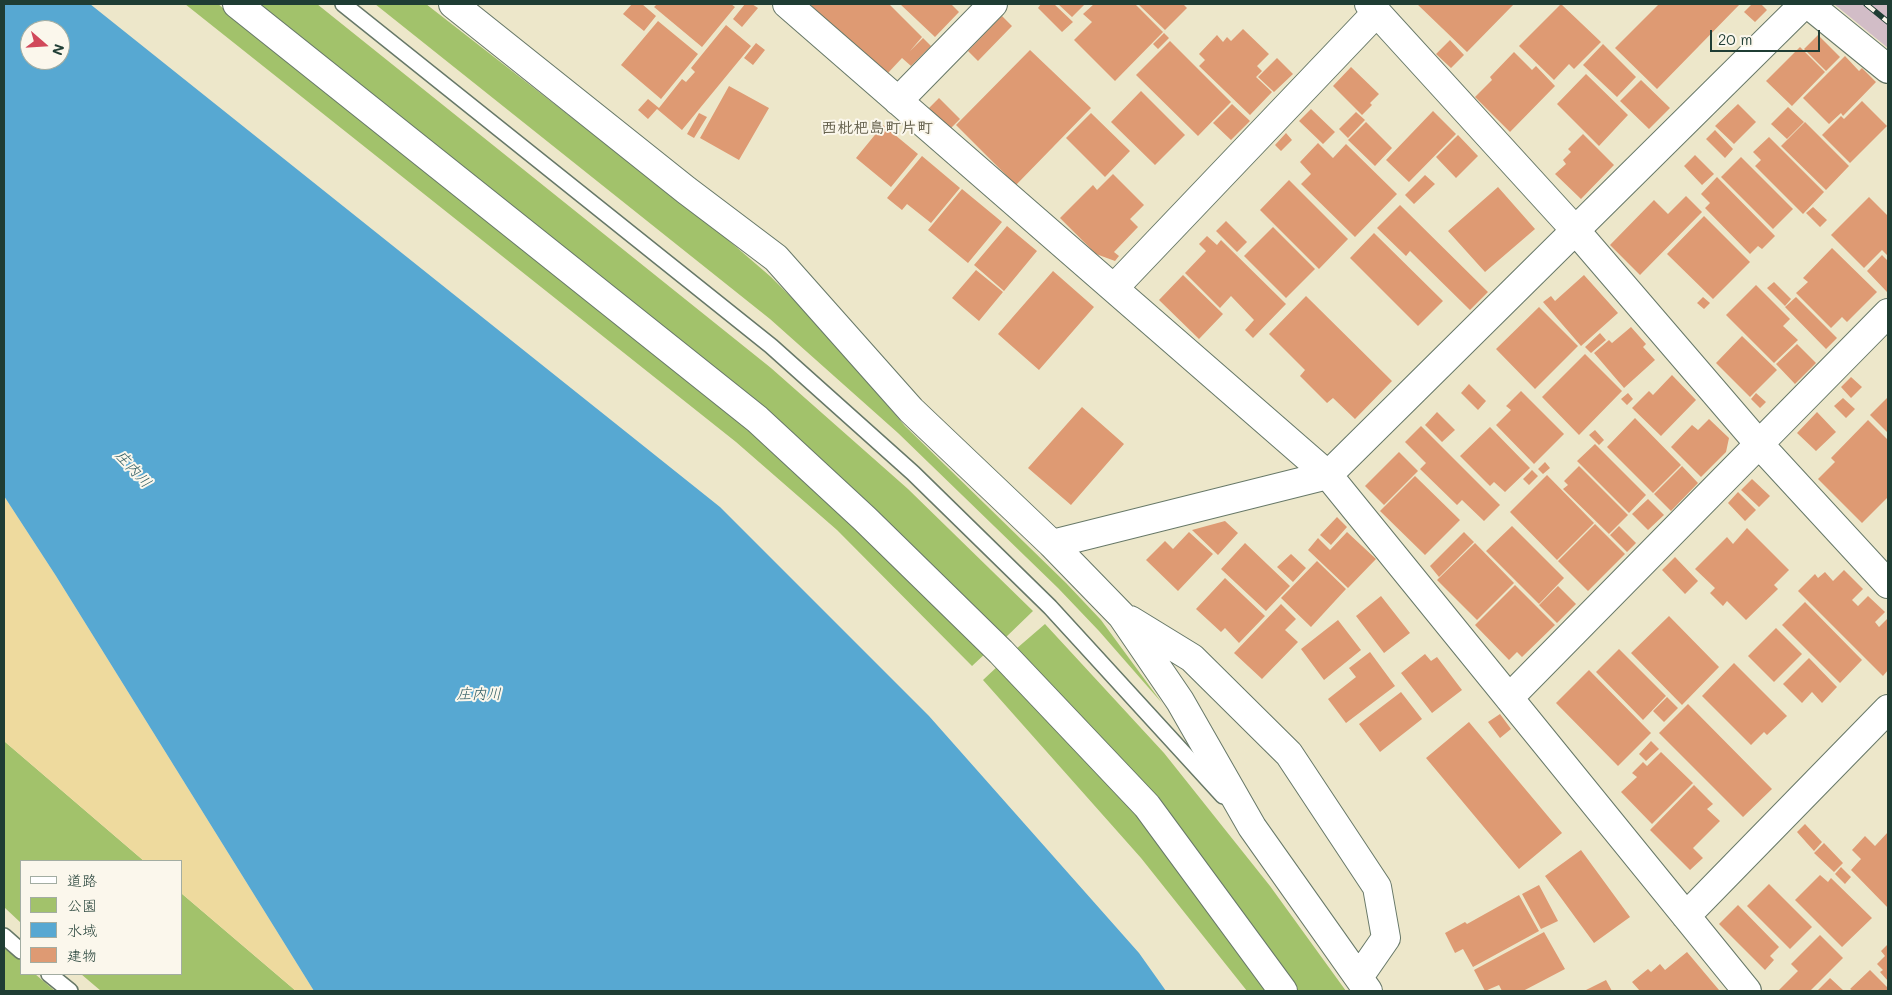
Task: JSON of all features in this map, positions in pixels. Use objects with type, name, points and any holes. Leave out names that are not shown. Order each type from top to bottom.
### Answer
[{"type":"street","points":[[237,4],[757,419],[865,519],[1001,652],[1147,806],[1282,991]]},
{"type":"street","points":[[453,4],[686,190],[776,258],[911,410],[1052,544],[1122,616],[1180,701],[1252,828],[1364,984],[1386,938],[1377,887],[1289,754],[1192,658],[1122,616]]},
{"type":"street","points":[[787,4],[1328,475],[1747,991]]},
{"type":"street","points":[[898,101],[993,4]]},
{"type":"street","points":[[1052,544],[1328,475],[1804,4]]},
{"type":"street","points":[[1808,4],[1888,69]]},
{"type":"street","points":[[1114,288],[1373,8],[1576,231],[1759,444],[1888,584]]},
{"type":"street","points":[[1509,698],[1888,313]]},
{"type":"street","points":[[1686,916],[1888,709]]},
{"type":"lane","points":[[343,4],[771,346],[913,473],[1050,607],[1252,828]]},
{"type":"lane","points":[[4,936],[20,949]]},
{"type":"lane","points":[[50,975],[70,991]]},
{"type":"shaded area","points":[[1834,4],[1888,4],[1888,48]]},
{"type":"green space","points":[[185,4],[218,4],[755,432],[987,652],[972,666],[837,530],[736,442]]},
{"type":"green space","points":[[255,4],[317,4],[771,368],[908,489],[1033,611],[1004,639]]},
{"type":"green space","points":[[375,4],[426,4],[720,233],[771,277],[818,324],[905,426],[1066,583],[1101,620],[1162,703],[1099,631],[1058,588],[898,433],[770,319]]},
{"type":"green space","points":[[1045,624],[1164,753],[1270,886],[1346,991],[1297,991],[1251,925],[1016,649]]},
{"type":"green space","points":[[999,665],[1147,824],[1271,991],[1247,991],[1141,858],[983,680]]},
{"type":"green space","points":[[4,741],[143,860],[20,860],[20,922],[4,907]]},
{"type":"green space","points":[[182,894],[296,991],[101,991],[82,975],[182,975]]},
{"type":"green space","points":[[4,945],[20,960],[20,975],[36,975],[55,991],[4,991]]},
{"type":"sand","points":[[4,496],[56,576],[314,991],[296,991],[182,894],[182,860],[143,860],[4,741]]},
{"type":"water","name":"庄内川","points":[[4,4],[90,4],[720,507],[929,716],[1139,953],[1166,991],[314,991],[56,576],[4,496]]},
{"type":"building","points":[[632,4],[642,4],[656,16],[644,31],[623,14]]},
{"type":"building","points":[[657,4],[731,4],[735,7],[702,47],[654,7]]},
{"type":"building","points":[[745,4],[752,4],[758,8],[742,27],[733,19]]},
{"type":"building","points":[[889,4],[922,37],[910,51],[923,38],[931,46],[911,66],[902,58],[887,74],[877,64],[874,67],[811,5]]},
{"type":"building","points":[[900,4],[951,4],[959,12],[935,37]]},
{"type":"building","points":[[1041,4],[1054,4],[1073,22],[1062,32],[1038,8]]},
{"type":"building","points":[[1058,4],[1085,4],[1072,17]]},
{"type":"building","points":[[1094,4],[1135,4],[1163,32],[1115,81],[1074,40],[1092,22],[1083,14]]},
{"type":"building","points":[[1138,4],[1183,4],[1187,8],[1165,30]]},
{"type":"building","points":[[1417,4],[1514,4],[1467,52]]},
{"type":"building","points":[[1561,4],[1601,42],[1574,69],[1569,64],[1554,80],[1519,46]]},
{"type":"building","points":[[1659,4],[1740,4],[1657,89],[1615,48]]},
{"type":"building","points":[[1752,4],[1761,4],[1767,10],[1755,22],[1744,12]]},
{"type":"building","points":[[1002,16],[1012,26],[978,61],[968,51]]},
{"type":"building","points":[[658,21],[698,54],[661,99],[621,65]]},
{"type":"building","points":[[726,25],[751,46],[682,130],[657,109],[648,119],[638,110],[648,99],[659,108],[682,79],[686,82],[695,72],[691,68]]},
{"type":"building","points":[[1243,29],[1269,54],[1257,66],[1262,71],[1256,77],[1272,92],[1250,115],[1199,66],[1205,60],[1199,54],[1217,35],[1223,42],[1227,37],[1231,41]]},
{"type":"building","points":[[1164,33],[1169,38],[1158,49],[1153,44]]},
{"type":"building","points":[[1818,35],[1840,57],[1826,71],[1804,49]]},
{"type":"building","points":[[1450,40],[1464,55],[1451,68],[1436,54]]},
{"type":"building","points":[[1170,41],[1231,102],[1198,136],[1136,75]]},
{"type":"building","points":[[756,43],[765,50],[753,65],[744,58]]},
{"type":"building","points":[[1603,44],[1636,77],[1617,97],[1583,65]]},
{"type":"building","points":[[1800,47],[1825,72],[1792,106],[1766,81]]},
{"type":"building","points":[[1030,50],[1091,108],[1016,185],[956,125]]},
{"type":"building","points":[[1514,52],[1532,70],[1536,66],[1555,86],[1510,132],[1475,97],[1492,80],[1490,77]]},
{"type":"building","points":[[1845,56],[1859,71],[1862,68],[1876,82],[1843,116],[1841,113],[1829,124],[1803,98]]},
{"type":"building","points":[[1277,58],[1293,74],[1274,92],[1258,77]]},
{"type":"building","points":[[1351,67],[1379,94],[1362,115],[1333,86]]},
{"type":"building","points":[[1586,74],[1628,115],[1599,146],[1557,104]]},
{"type":"building","points":[[1641,80],[1670,108],[1649,129],[1620,101]]},
{"type":"building","points":[[729,86],[769,108],[739,160],[700,138]]},
{"type":"building","points":[[1141,91],[1185,135],[1155,165],[1111,122]]},
{"type":"building","points":[[939,98],[960,119],[950,129],[929,108]]},
{"type":"building","points":[[1862,101],[1887,126],[1850,163],[1822,135],[1841,116],[1844,119]]},
{"type":"building","points":[[1232,104],[1250,121],[1231,140],[1213,123]]},
{"type":"building","points":[[1738,104],[1756,122],[1734,144],[1715,126]]},
{"type":"building","points":[[1788,107],[1804,122],[1787,139],[1771,124]]},
{"type":"building","points":[[1311,109],[1335,132],[1323,144],[1299,121]]},
{"type":"building","points":[[1433,111],[1456,134],[1409,182],[1386,160]]},
{"type":"building","points":[[1356,112],[1365,120],[1348,138],[1339,129]]},
{"type":"building","points":[[699,113],[707,117],[694,138],[687,134]]},
{"type":"building","points":[[1091,113],[1130,151],[1105,177],[1066,138]]},
{"type":"building","points":[[1366,122],[1392,148],[1375,166],[1348,140]]},
{"type":"building","points":[[1805,122],[1849,166],[1826,190],[1781,146]]},
{"type":"building","points":[[883,125],[918,154],[891,187],[856,158]]},
{"type":"building","points":[[1715,130],[1733,149],[1725,158],[1706,139]]},
{"type":"building","points":[[1286,133],[1292,140],[1281,151],[1275,145]]},
{"type":"building","points":[[1583,134],[1614,165],[1581,199],[1555,174],[1566,164],[1563,160],[1571,152],[1568,149]]},
{"type":"building","points":[[1458,135],[1478,156],[1456,178],[1436,157]]},
{"type":"building","points":[[1769,137],[1824,192],[1803,214],[1755,166],[1761,160],[1753,152]]},
{"type":"building","points":[[1318,143],[1333,158],[1346,144],[1397,194],[1355,237],[1301,184],[1311,174],[1300,162]]},
{"type":"building","points":[[1695,155],[1714,174],[1702,185],[1684,166]]},
{"type":"building","points":[[922,156],[960,188],[931,223],[907,204],[902,210],[887,198]]},
{"type":"building","points":[[1741,157],[1793,209],[1773,229],[1721,177]]},
{"type":"building","points":[[1113,174],[1144,205],[1130,219],[1138,227],[1114,252],[1119,256],[1115,261],[1096,254],[1060,218],[1093,185],[1097,190]]},
{"type":"building","points":[[1425,175],[1435,184],[1414,204],[1405,195]]},
{"type":"building","points":[[1717,177],[1775,236],[1762,249],[1758,246],[1750,254],[1705,208],[1710,203],[1701,194]]},
{"type":"building","points":[[1289,180],[1348,239],[1319,269],[1260,210]]},
{"type":"building","points":[[1498,187],[1535,229],[1485,272],[1448,231]]},
{"type":"building","points":[[962,189],[1002,222],[968,263],[928,230]]},
{"type":"building","points":[[1686,196],[1702,212],[1640,275],[1610,245],[1654,200],[1668,214]]},
{"type":"building","points":[[1869,197],[1888,216],[1888,256],[1882,250],[1864,268],[1831,235]]},
{"type":"building","points":[[1400,205],[1488,292],[1470,310],[1410,251],[1406,256],[1377,228]]},
{"type":"building","points":[[1813,207],[1827,220],[1820,227],[1806,213]]},
{"type":"building","points":[[1704,216],[1750,262],[1713,299],[1667,254]]},
{"type":"building","points":[[1226,221],[1247,242],[1237,252],[1216,231]]},
{"type":"building","points":[[1007,226],[1037,251],[1004,291],[974,265]]},
{"type":"building","points":[[1273,227],[1315,269],[1286,298],[1244,256]]},
{"type":"building","points":[[1374,233],[1443,301],[1418,326],[1350,258]]},
{"type":"building","points":[[1207,236],[1217,245],[1221,240],[1286,304],[1253,338],[1245,330],[1254,320],[1231,296],[1220,308],[1185,273],[1206,251],[1199,244]]},
{"type":"building","points":[[1832,248],[1877,292],[1847,322],[1842,317],[1831,328],[1796,293],[1808,282],[1803,278]]},
{"type":"building","points":[[1882,255],[1888,261],[1887,292],[1867,271]]},
{"type":"building","points":[[976,270],[1003,292],[979,321],[952,298]]},
{"type":"building","points":[[1053,271],[1094,307],[1039,370],[998,334]]},
{"type":"building","points":[[1183,275],[1223,314],[1199,339],[1159,300]]},
{"type":"building","points":[[1584,275],[1618,313],[1581,346],[1543,302],[1551,296],[1555,301]]},
{"type":"building","points":[[1774,282],[1791,299],[1785,306],[1767,288]]},
{"type":"building","points":[[1756,285],[1790,319],[1783,326],[1798,340],[1774,363],[1726,315]]},
{"type":"building","points":[[1306,296],[1392,381],[1355,419],[1333,398],[1327,403],[1300,376],[1305,370],[1269,334]]},
{"type":"building","points":[[1703,297],[1710,303],[1704,309],[1697,303]]},
{"type":"building","points":[[1796,297],[1837,338],[1826,349],[1785,307]]},
{"type":"building","points":[[1539,307],[1578,346],[1535,389],[1496,349]]},
{"type":"building","points":[[1631,327],[1646,344],[1643,347],[1655,360],[1624,388],[1594,353],[1609,340],[1612,343]]},
{"type":"building","points":[[1600,333],[1606,340],[1591,353],[1585,347]]},
{"type":"building","points":[[1742,336],[1777,370],[1750,397],[1716,363]]},
{"type":"building","points":[[1797,344],[1816,363],[1795,384],[1776,364]]},
{"type":"building","points":[[1585,354],[1622,391],[1579,435],[1542,397]]},
{"type":"building","points":[[1672,375],[1696,400],[1661,436],[1632,408],[1649,391],[1653,395]]},
{"type":"building","points":[[1851,377],[1862,387],[1851,398],[1841,387]]},
{"type":"building","points":[[1469,384],[1486,401],[1478,410],[1461,393]]},
{"type":"building","points":[[1521,391],[1564,434],[1534,464],[1496,425],[1511,410],[1506,406]]},
{"type":"building","points":[[1628,393],[1633,399],[1627,405],[1621,399]]},
{"type":"building","points":[[1756,393],[1766,402],[1760,408],[1751,399]]},
{"type":"building","points":[[1888,397],[1888,433],[1870,415]]},
{"type":"building","points":[[1843,398],[1855,409],[1846,418],[1834,406]]},
{"type":"building","points":[[1082,407],[1124,444],[1071,505],[1028,468]]},
{"type":"building","points":[[1437,412],[1455,430],[1442,442],[1425,425]]},
{"type":"building","points":[[1817,412],[1836,432],[1816,451],[1797,433]]},
{"type":"building","points":[[1635,418],[1681,465],[1653,493],[1607,447]]},
{"type":"building","points":[[1709,419],[1729,438],[1726,452],[1701,477],[1671,447],[1692,425],[1698,430]]},
{"type":"building","points":[[1868,420],[1888,440],[1888,497],[1862,523],[1818,479],[1835,462],[1831,458]]},
{"type":"building","points":[[1421,426],[1500,505],[1484,521],[1462,500],[1457,505],[1420,469],[1426,463],[1405,442]]},
{"type":"building","points":[[1490,427],[1530,468],[1505,492],[1494,482],[1490,486],[1460,456]]},
{"type":"building","points":[[1595,430],[1604,440],[1599,445],[1589,435]]},
{"type":"building","points":[[1595,444],[1646,495],[1629,513],[1577,461]]},
{"type":"building","points":[[1399,452],[1418,471],[1384,505],[1365,486]]},
{"type":"building","points":[[1545,462],[1550,468],[1543,474],[1538,469]]},
{"type":"building","points":[[1579,466],[1628,515],[1609,534],[1563,489],[1568,485],[1564,481]]},
{"type":"building","points":[[1682,466],[1698,483],[1671,511],[1654,494]]},
{"type":"building","points":[[1532,470],[1538,476],[1529,485],[1523,479]]},
{"type":"building","points":[[1547,475],[1594,523],[1557,560],[1510,512]]},
{"type":"building","points":[[1415,476],[1460,520],[1425,555],[1380,511]]},
{"type":"building","points":[[1752,479],[1770,496],[1759,507],[1741,490]]},
{"type":"building","points":[[1738,492],[1756,510],[1745,521],[1728,503]]},
{"type":"building","points":[[1648,499],[1664,515],[1648,530],[1632,514]]},
{"type":"building","points":[[1337,517],[1347,527],[1331,545],[1320,535]]},
{"type":"building","points":[[1225,521],[1238,533],[1218,555],[1192,530]]},
{"type":"building","points":[[1595,524],[1625,554],[1588,591],[1558,561]]},
{"type":"building","points":[[1512,526],[1564,578],[1539,604],[1486,551]]},
{"type":"building","points":[[1619,526],[1636,543],[1627,552],[1610,535]]},
{"type":"building","points":[[1747,528],[1789,570],[1774,585],[1778,589],[1746,620],[1727,601],[1723,606],[1710,593],[1715,588],[1695,569],[1727,537],[1733,544]]},
{"type":"building","points":[[1189,532],[1213,554],[1178,591],[1146,560],[1165,541],[1173,549]]},
{"type":"building","points":[[1347,532],[1376,559],[1348,588],[1308,550],[1318,538],[1330,550]]},
{"type":"building","points":[[1464,532],[1474,542],[1439,577],[1430,566]]},
{"type":"building","points":[[1245,543],[1290,586],[1266,611],[1221,569]]},
{"type":"building","points":[[1475,543],[1514,583],[1477,620],[1437,580]]},
{"type":"building","points":[[1291,554],[1306,568],[1293,582],[1277,567]]},
{"type":"building","points":[[1675,557],[1698,581],[1685,594],[1662,570]]},
{"type":"building","points":[[1317,561],[1346,589],[1311,627],[1281,598]]},
{"type":"building","points":[[1844,570],[1863,589],[1852,600],[1858,606],[1868,596],[1885,612],[1875,622],[1879,627],[1888,618],[1888,670],[1883,676],[1798,591],[1815,574],[1818,578],[1825,572],[1833,581]]},
{"type":"building","points":[[1225,578],[1265,616],[1239,643],[1225,628],[1221,632],[1196,609]]},
{"type":"building","points":[[1515,585],[1555,625],[1522,657],[1517,652],[1509,660],[1475,625]]},
{"type":"building","points":[[1558,586],[1576,604],[1557,623],[1539,605]]},
{"type":"building","points":[[1381,596],[1410,633],[1384,653],[1356,616]]},
{"type":"building","points":[[1805,602],[1862,660],[1840,683],[1782,625]]},
{"type":"building","points":[[1281,604],[1296,619],[1285,630],[1298,642],[1262,679],[1234,653]]},
{"type":"building","points":[[1669,616],[1719,667],[1682,705],[1631,653]]},
{"type":"building","points":[[1338,620],[1361,650],[1324,680],[1301,649]]},
{"type":"building","points":[[1776,628],[1802,654],[1774,682],[1748,656]]},
{"type":"building","points":[[1619,649],[1666,696],[1643,720],[1596,672]]},
{"type":"building","points":[[1370,652],[1395,686],[1346,723],[1328,699],[1356,677],[1349,668]]},
{"type":"building","points":[[1425,654],[1431,661],[1437,657],[1462,690],[1432,713],[1401,673]]},
{"type":"building","points":[[1809,658],[1837,687],[1822,703],[1812,692],[1802,703],[1783,684]]},
{"type":"building","points":[[1734,663],[1787,716],[1767,735],[1764,732],[1751,745],[1702,696]]},
{"type":"building","points":[[1589,670],[1651,733],[1618,766],[1556,703]]},
{"type":"building","points":[[1401,692],[1422,719],[1380,752],[1359,724]]},
{"type":"building","points":[[1667,697],[1678,708],[1664,722],[1653,711]]},
{"type":"building","points":[[1688,704],[1772,789],[1743,817],[1659,733]]},
{"type":"building","points":[[1500,714],[1511,729],[1500,738],[1488,722]]},
{"type":"building","points":[[1469,722],[1562,833],[1519,869],[1426,758]]},
{"type":"building","points":[[1651,741],[1659,749],[1646,761],[1639,754]]},
{"type":"building","points":[[1661,752],[1693,783],[1652,824],[1621,792],[1637,777],[1632,773],[1643,762],[1647,766]]},
{"type":"building","points":[[1694,785],[1713,804],[1707,809],[1720,821],[1693,848],[1703,858],[1690,870],[1650,830]]},
{"type":"building","points":[[1805,824],[1822,842],[1814,851],[1797,832]]},
{"type":"building","points":[[1888,832],[1888,908],[1851,870],[1861,859],[1852,850],[1865,836],[1875,846]]},
{"type":"building","points":[[1824,843],[1843,863],[1834,872],[1814,853]]},
{"type":"building","points":[[1581,850],[1630,917],[1594,943],[1545,876]]},
{"type":"building","points":[[1841,867],[1851,877],[1845,884],[1835,874]]},
{"type":"building","points":[[1820,875],[1828,882],[1831,878],[1872,918],[1842,947],[1795,900]]},
{"type":"building","points":[[1769,884],[1812,927],[1790,949],[1747,906]]},
{"type":"building","points":[[1539,885],[1558,921],[1541,929],[1522,894]]},
{"type":"building","points":[[1519,895],[1539,931],[1473,967],[1463,949],[1455,953],[1445,933],[1465,922],[1467,924]]},
{"type":"building","points":[[1738,905],[1779,947],[1770,956],[1774,960],[1765,970],[1719,924]]},
{"type":"building","points":[[1544,932],[1565,969],[1523,991],[1502,991],[1499,985],[1485,991],[1474,970]]},
{"type":"building","points":[[1820,935],[1843,958],[1810,991],[1778,991],[1798,971],[1791,964]]},
{"type":"building","points":[[1888,944],[1888,981],[1880,972],[1883,970],[1877,964],[1885,956],[1881,951]]},
{"type":"building","points":[[1687,952],[1718,991],[1640,991],[1632,982],[1648,969],[1651,972],[1660,964],[1665,970]]},
{"type":"building","points":[[1870,970],[1888,988],[1888,991],[1853,991],[1850,989]]},
{"type":"building","points":[[1830,978],[1844,991],[1817,991]]},
{"type":"building","points":[[1606,980],[1612,991],[1584,991]]},
{"type":"railway","points":[[1866,4],[1888,22]]},
{"type":"district","name":"西枇杷島町片町","points":[[877,128]]}]
